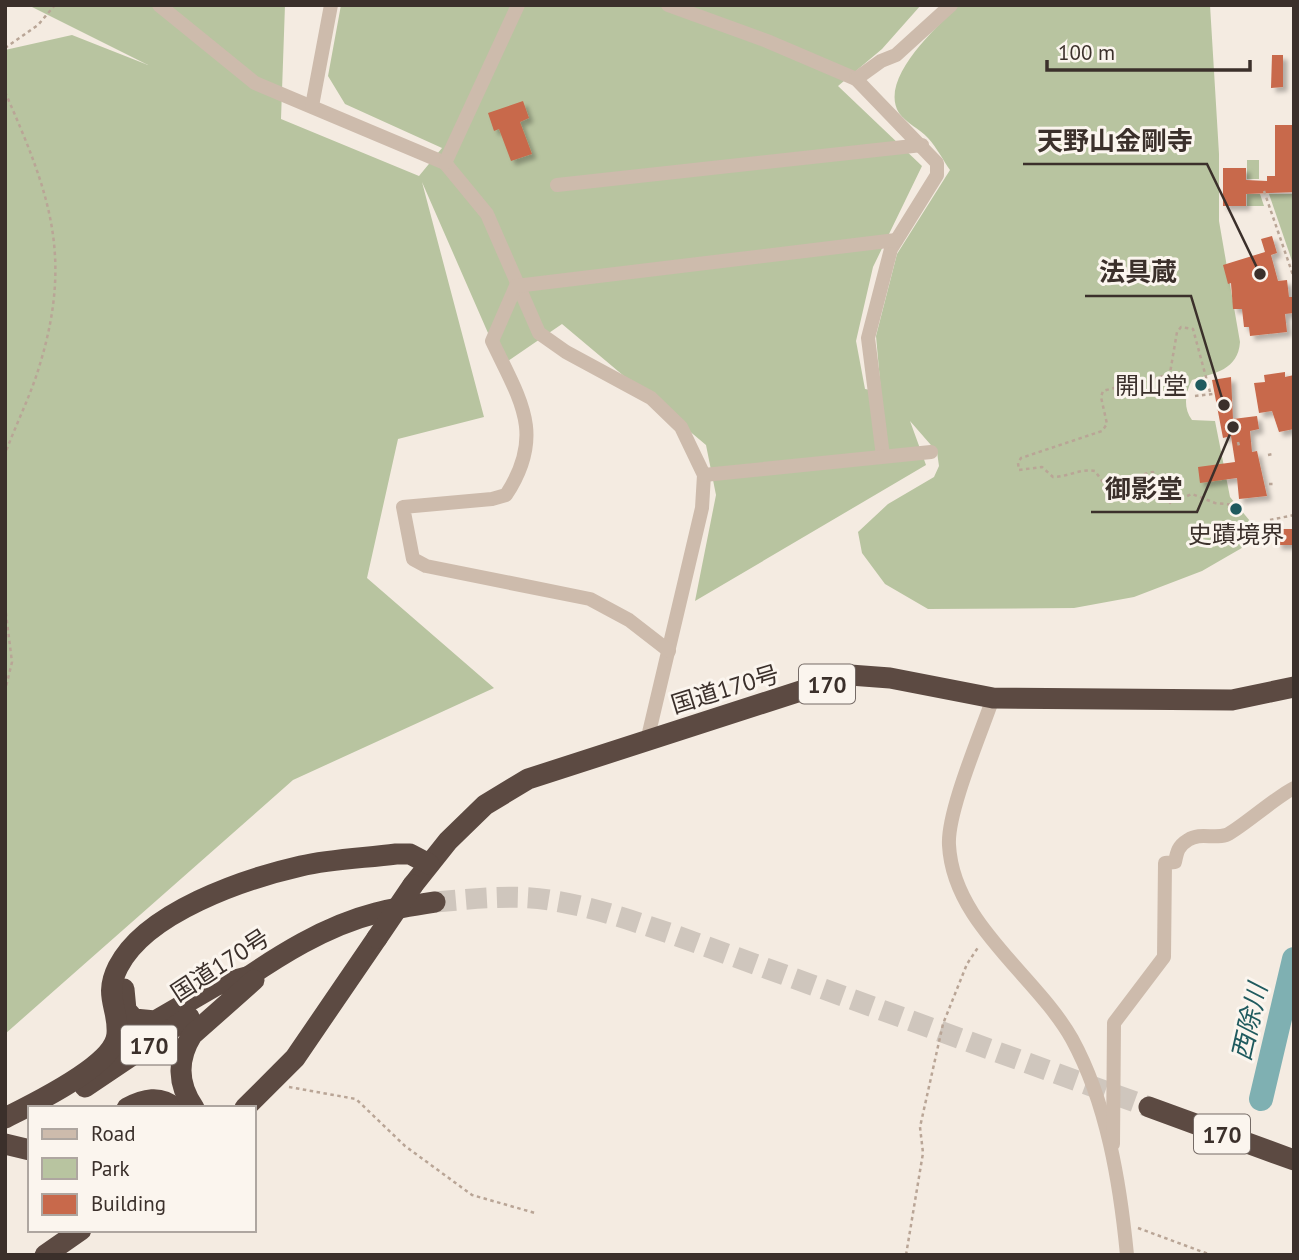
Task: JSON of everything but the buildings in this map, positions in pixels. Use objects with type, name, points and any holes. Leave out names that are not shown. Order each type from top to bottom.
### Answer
[{"type":"highway","name":"国道170号","points":[[246,1106],[295,1058],[429,864],[485,805],[528,779],[850,675],[890,678],[993,698],[1232,700],[1294,687]]},
{"type":"highway","points":[[30,1106],[86,1071],[113,1047],[117,1036],[111,996],[118,967],[137,941],[164,920],[219,892],[303,865],[396,854],[410,854],[429,864]]},
{"type":"highway","points":[[247,977],[216,985],[155,1021],[134,1019],[125,1010],[125,986],[129,973],[144,950],[172,928],[202,911],[304,875],[429,864]]},
{"type":"highway","name":"国道170号","points":[[50,1106],[115,1068],[278,957],[348,922],[376,913],[435,902]]},
{"type":"highway","points":[[193,1106],[181,1083],[180,1069],[186,1045],[192,1035],[278,957]]},
{"type":"highway","points":[[132,1106],[150,1099],[161,1100],[172,1106]]},
{"type":"highway","points":[[5,1118],[28,1107]]},
{"type":"highway","name":"170","points":[[1149,1107],[1294,1160]]},
{"type":"highway","points":[[5,1127],[28,1117]]},
{"type":"highway","points":[[5,1144],[28,1150]]},
{"type":"highway","points":[[45,1255],[78,1232]]},
{"type":"street","points":[[159,5],[255,83],[444,163],[487,214],[516,286],[540,333],[566,352],[650,398],[681,427],[704,475],[702,508],[647,741]]},
{"type":"street","points":[[312,106],[331,5]]},
{"type":"street","points":[[668,5],[767,41],[856,79],[937,163],[937,175],[896,240],[882,278],[869,338],[883,456]]},
{"type":"street","points":[[856,79],[881,61],[897,55],[951,5]]},
{"type":"street","points":[[444,163],[511,8]]},
{"type":"street","points":[[557,185],[922,145]]},
{"type":"street","points":[[516,286],[896,240]]},
{"type":"street","points":[[516,286],[492,341],[516,390],[529,432],[520,473],[506,495],[492,499],[403,507],[413,559],[426,566],[590,598],[629,620],[669,651]]},
{"type":"street","points":[[704,475],[931,452]]},
{"type":"street","points":[[993,698],[949,828],[952,868],[959,892],[1008,960],[1058,1016],[1073,1042],[1092,1086],[1113,1160],[1127,1255]]},
{"type":"street","points":[[1113,1160],[1114,1023],[1164,957],[1165,863],[1175,862],[1178,848],[1189,839],[1203,835],[1227,835],[1260,808],[1294,788]]},
{"type":"path","points":[[5,48],[38,25],[55,5]]},
{"type":"path","points":[[5,92],[41,175],[50,208],[55,277],[50,329],[39,368],[5,454]]},
{"type":"path","points":[[1264,191],[1294,278]]},
{"type":"path","points":[[1195,397],[1212,393],[1192,329],[1181,327],[1177,332],[1174,366],[1170,373],[1145,383],[1133,396],[1114,388],[1103,391],[1101,397],[1107,424],[1102,431],[1021,458],[1018,463],[1019,470],[1042,467],[1053,477],[1065,477],[1087,469],[1095,471],[1110,492],[1120,494],[1128,491],[1139,477],[1153,472],[1170,503],[1192,494],[1215,503],[1236,505]]},
{"type":"path","points":[[1269,520],[1294,515]]},
{"type":"path","points":[[5,606],[12,662],[5,691]]},
{"type":"path","points":[[906,1255],[923,1153],[920,1127],[943,1024],[968,964],[988,932]]},
{"type":"path","points":[[268,1085],[356,1099],[405,1146],[472,1195],[535,1213]]},
{"type":"path","points":[[1137,1227],[1211,1255]]},
{"type":"green space","points":[[28,5],[285,5],[281,119],[419,176],[442,148],[345,104],[328,76],[341,5],[921,5],[882,49],[838,86],[922,166],[873,267],[856,341],[865,389],[881,392],[876,336],[897,254],[950,170],[928,138],[899,113],[895,100],[896,85],[913,54],[959,5],[1210,5],[1219,154],[1219,221],[1240,342],[1235,359],[1224,369],[1192,380],[1186,405],[1192,420],[1215,421],[1230,497],[1250,521],[1252,535],[1247,545],[1202,571],[1134,597],[1074,608],[928,609],[885,584],[862,553],[858,532],[888,504],[934,477],[939,466],[937,452],[910,421],[926,465],[695,601],[716,495],[706,445],[562,324],[502,365],[422,182],[484,417],[398,439],[367,578],[494,688],[293,780],[5,1034],[5,50],[72,35],[148,65]]},
{"type":"green space","points":[[1247,160],[1259,160],[1259,179],[1247,179]]},
{"type":"green space","points":[[1247,194],[1260,194],[1264,206],[1247,206]]},
{"type":"green space","points":[[1269,194],[1294,194],[1294,261],[1292,261]]},
{"type":"waterway","name":"西除川","points":[[1261,1099],[1294,959]]},
{"type":"tunnel","points":[[435,902],[521,897],[564,903],[610,914],[1149,1107]]},
{"type":"place","name":"天野山金剛寺","points":[[1260,274]]},
{"type":"place","name":"開山堂","points":[[1201,385]]},
{"type":"place","name":"法具蔵","points":[[1224,405]]},
{"type":"place","name":"御影堂","points":[[1233,427]]},
{"type":"place","name":"史蹟境界","points":[[1236,509]]}]
